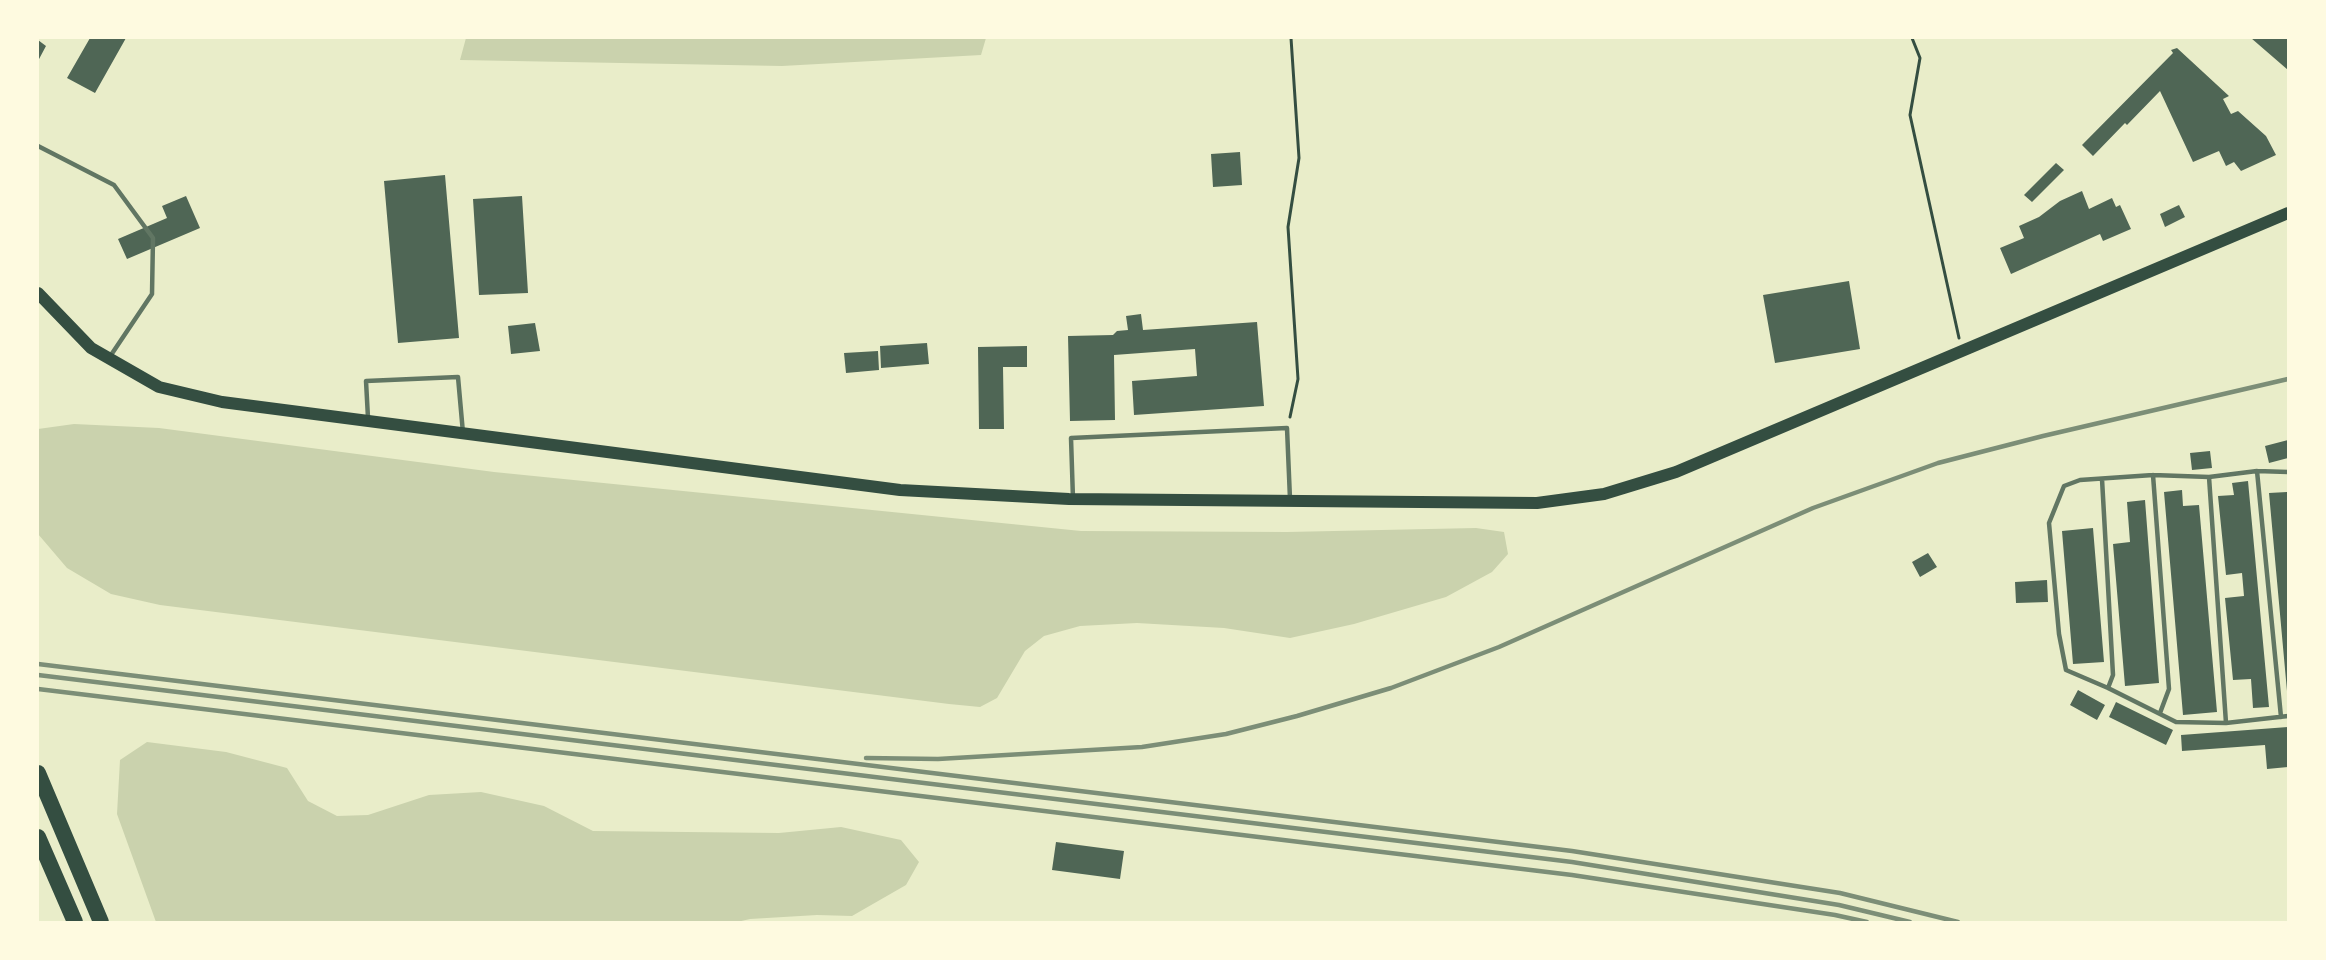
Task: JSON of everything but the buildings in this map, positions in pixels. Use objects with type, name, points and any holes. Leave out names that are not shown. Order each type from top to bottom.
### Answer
[{"type":"highway","points":[[38,773],[101,922]]},
{"type":"highway","points":[[38,837],[75,922]]},
{"type":"main road","points":[[38,293],[91,348],[159,387],[222,402],[900,490],[1073,499],[1537,503],[1604,494],[1676,472],[2289,213]]},
{"type":"lane","points":[[38,146],[114,185],[153,238],[152,294],[109,358]]},
{"type":"lane","points":[[368,421],[366,381],[458,377],[463,434]]},
{"type":"lane","points":[[1073,499],[1071,438],[1287,428],[1290,501]]},
{"type":"lane","points":[[2257,471],[2282,717]]},
{"type":"lane","points":[[2289,472],[2257,471],[2209,477],[2153,475],[2080,480],[2064,486],[2049,523],[2060,634],[2066,669],[2176,722],[2226,723],[2289,717]]},
{"type":"lane","points":[[2153,475],[2169,689],[2160,713]]},
{"type":"lane","points":[[2209,477],[2226,723]]},
{"type":"lane","points":[[2102,479],[2113,675],[2108,688]]},
{"type":"path","points":[[1287,428],[1298,379],[1288,227],[1299,159],[1291,38]]},
{"type":"path","points":[[1912,38],[1920,58],[1910,115],[1962,352]]},
{"type":"green space","points":[[466,38],[986,38],[981,55],[782,66],[460,60]]},
{"type":"green space","points":[[74,424],[159,428],[494,472],[1081,531],[1287,532],[1476,528],[1504,532],[1508,554],[1492,572],[1446,597],[1354,624],[1290,638],[1224,628],[1137,623],[1080,626],[1044,636],[1025,651],[997,698],[980,707],[160,605],[111,594],[67,568],[38,534],[38,429]]},
{"type":"green space","points":[[147,742],[226,752],[287,768],[308,801],[337,816],[368,815],[429,795],[481,792],[544,806],[593,831],[779,833],[841,827],[901,840],[919,862],[906,885],[852,916],[817,915],[750,919],[737,922],[156,922],[117,814],[120,760]]},
{"type":"railway","points":[[866,758],[938,759],[1142,747],[1226,734],[1297,716],[1391,688],[1499,647],[1813,508],[1938,463],[2288,379]]},
{"type":"railway","points":[[38,664],[1572,851],[1840,893],[1958,922]]},
{"type":"railway","points":[[38,675],[1572,862],[1839,905],[1910,922]]},
{"type":"railway","points":[[38,689],[1572,875],[1835,915],[1867,922]]}]
